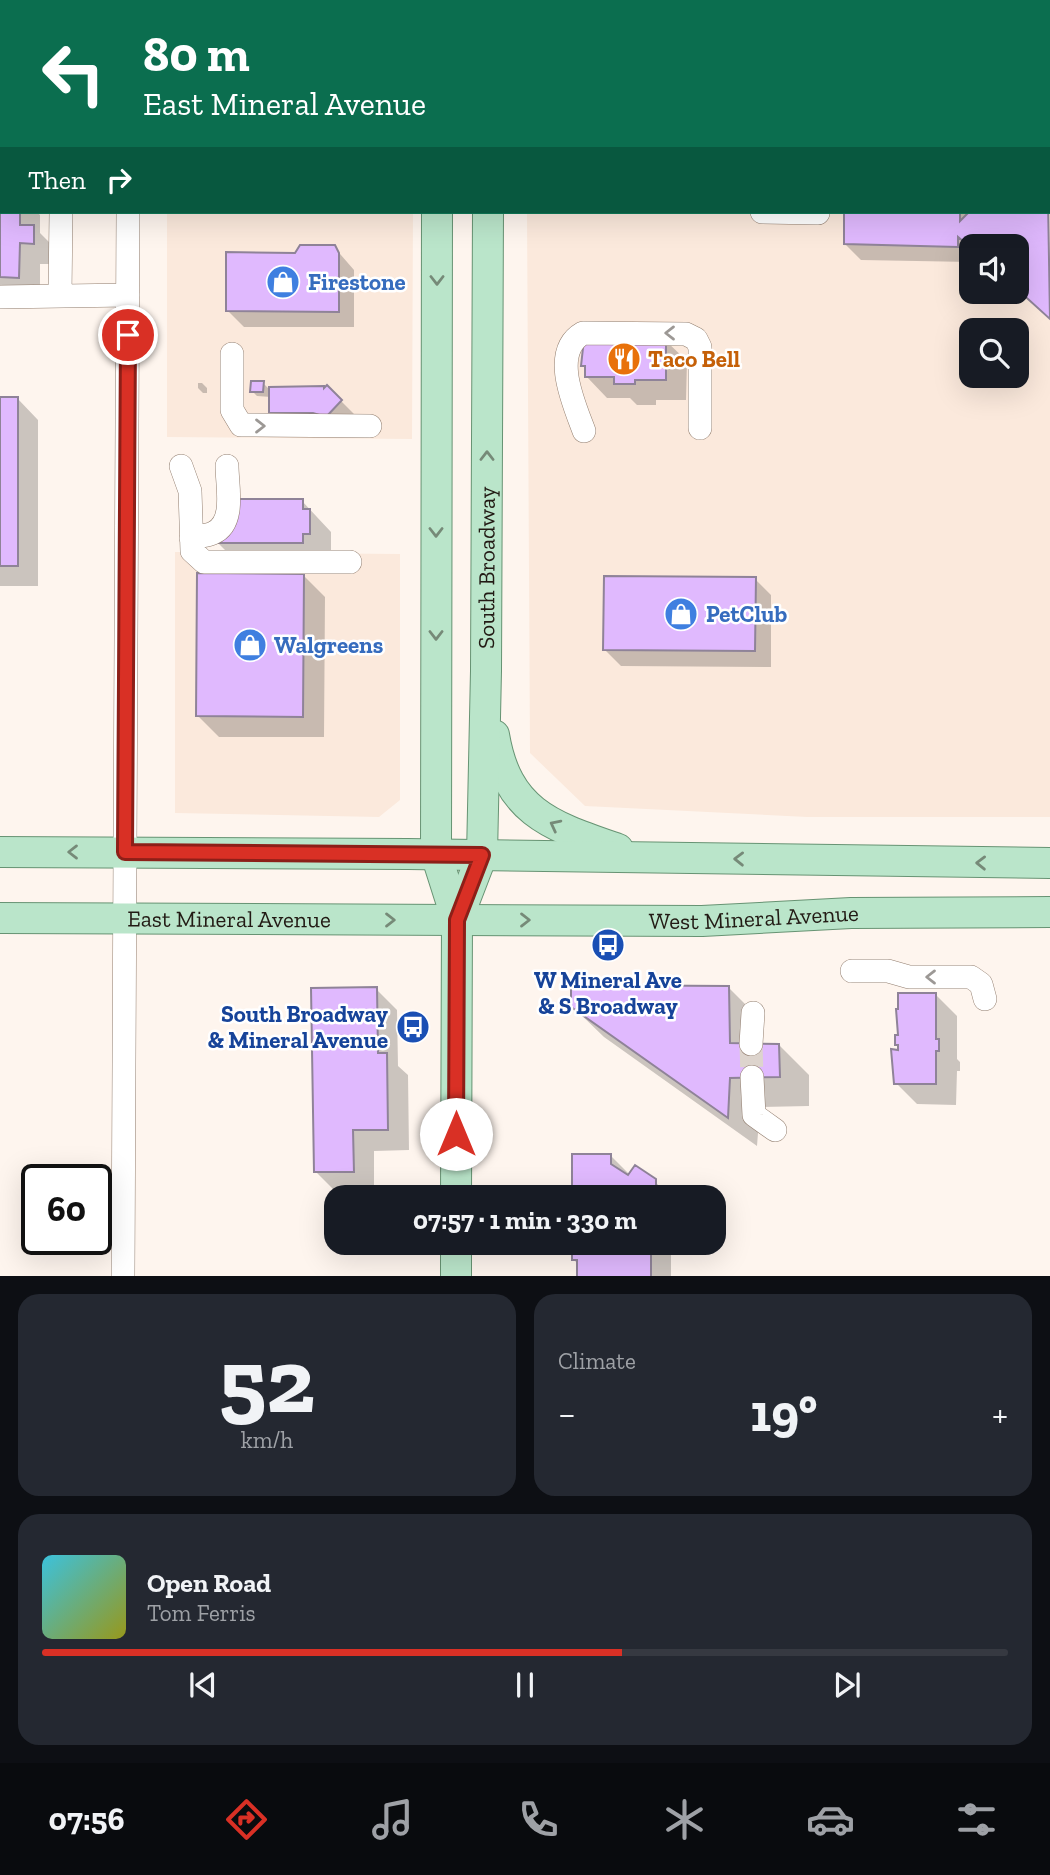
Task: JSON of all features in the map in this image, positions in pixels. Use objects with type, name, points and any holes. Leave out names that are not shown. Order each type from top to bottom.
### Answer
[{"type":"main road","name":"South Broadway","points":[[437,214],[436,854],[457,920],[456,1185]]},
{"type":"main road","name":"South Broadway","points":[[457,920],[482,855],[486,671],[488,214]]},
{"type":"main road","points":[[486,671],[499,758],[506,776],[520,798],[552,824],[642,857]]},
{"type":"main road","points":[[0,852],[436,854],[1050,863]]},
{"type":"main road","name":"West Mineral Avenue","points":[[457,920],[702,921],[851,913],[1050,912]]},
{"type":"main road","name":"East Mineral Avenue","points":[[0,918],[457,920]]},
{"type":"main road","points":[[456,1255],[456,1276]]},
{"type":"street","points":[[244,0],[278,0]]},
{"type":"street","points":[[60,296],[61,214]]},
{"type":"street","points":[[123,1276],[128,214]]},
{"type":"street","points":[[0,297],[128,295]]},
{"type":"street","points":[[584,431],[567,386],[568,350],[573,338],[583,333],[686,334],[696,339],[700,347],[700,428]]},
{"type":"street","points":[[232,354],[232,410],[241,425],[370,426]]},
{"type":"street","points":[[181,466],[190,491],[192,551],[204,562],[350,562]]},
{"type":"street","points":[[191,538],[213,534],[223,527],[228,518],[227,466]]},
{"type":"street","points":[[852,971],[888,971],[909,977],[971,977],[981,985],[985,999]]},
{"type":"street","points":[[751,1044],[753,1013]]},
{"type":"street","points":[[752,1077],[754,1115],[775,1130]]},
{"type":"shaded area","points":[[167,214],[413,214],[412,439],[167,437]]},
{"type":"shaded area","points":[[527,214],[1050,214],[1050,817],[807,817],[585,806],[530,753]]},
{"type":"shaded area","points":[[175,552],[400,554],[400,800],[379,817],[175,813]]},
{"type":"building","points":[[0,214],[20,214],[20,225],[34,225],[34,244],[20,243],[19,278],[0,277]]},
{"type":"building","points":[[844,214],[960,214],[960,221],[967,214],[1048,214],[1050,319],[1029,300],[1029,234],[959,234],[958,247],[844,244]]},
{"type":"building","name":"Firestone","points":[[300,245],[335,245],[339,253],[339,312],[226,311],[226,252],[295,253]]},
{"type":"building","name":"Taco Bell","points":[[666,338],[666,380],[635,380],[635,384],[614,384],[614,377],[585,377],[585,366],[581,366],[584,339]]},
{"type":"building","points":[[251,381],[264,381],[263,392],[250,392]]},
{"type":"building","points":[[327,385],[342,400],[326,417],[313,413],[269,413],[269,387],[324,388]]},
{"type":"building","points":[[0,397],[18,397],[18,566],[0,566]]},
{"type":"building","points":[[233,499],[303,499],[303,509],[310,509],[310,534],[303,534],[303,543],[215,543]]},
{"type":"building","name":"Walgreens","points":[[197,573],[304,574],[303,717],[196,716]]},
{"type":"building","points":[[604,576],[756,577],[755,651],[603,650]]},
{"type":"building","points":[[571,985],[729,986],[730,1043],[779,1044],[780,1077],[730,1078],[728,1118],[571,1007]]},
{"type":"building","points":[[377,987],[378,1053],[387,1053],[388,1130],[353,1130],[354,1172],[314,1172],[311,988]]},
{"type":"building","points":[[898,993],[936,993],[936,1039],[939,1039],[939,1051],[936,1051],[936,1084],[894,1084],[891,1049],[898,1050],[895,1035],[898,1035]]},
{"type":"building","points":[[572,1154],[611,1154],[611,1164],[628,1175],[635,1165],[656,1179],[656,1185],[572,1185]]},
{"type":"building","points":[[572,1255],[651,1255],[651,1276],[577,1276],[577,1260],[572,1260]]},
{"type":"tunnel","points":[[751,1044],[752,1077]]},
{"type":"place","name":"Firestone","points":[[283,282]]},
{"type":"place","name":"Taco Bell","points":[[624,359]]},
{"type":"place","name":"PetClub","points":[[681,614]]},
{"type":"place","name":"Walgreens","points":[[250,645]]},
{"type":"place","name":"W Mineral Ave & S Broadway","points":[[608,945]]},
{"type":"place","name":"South Broadway & Mineral Avenue","points":[[413,1027]]},
{"type":"route","points":[[128,335],[125,852],[482,855],[457,920],[456,1134]]}]
